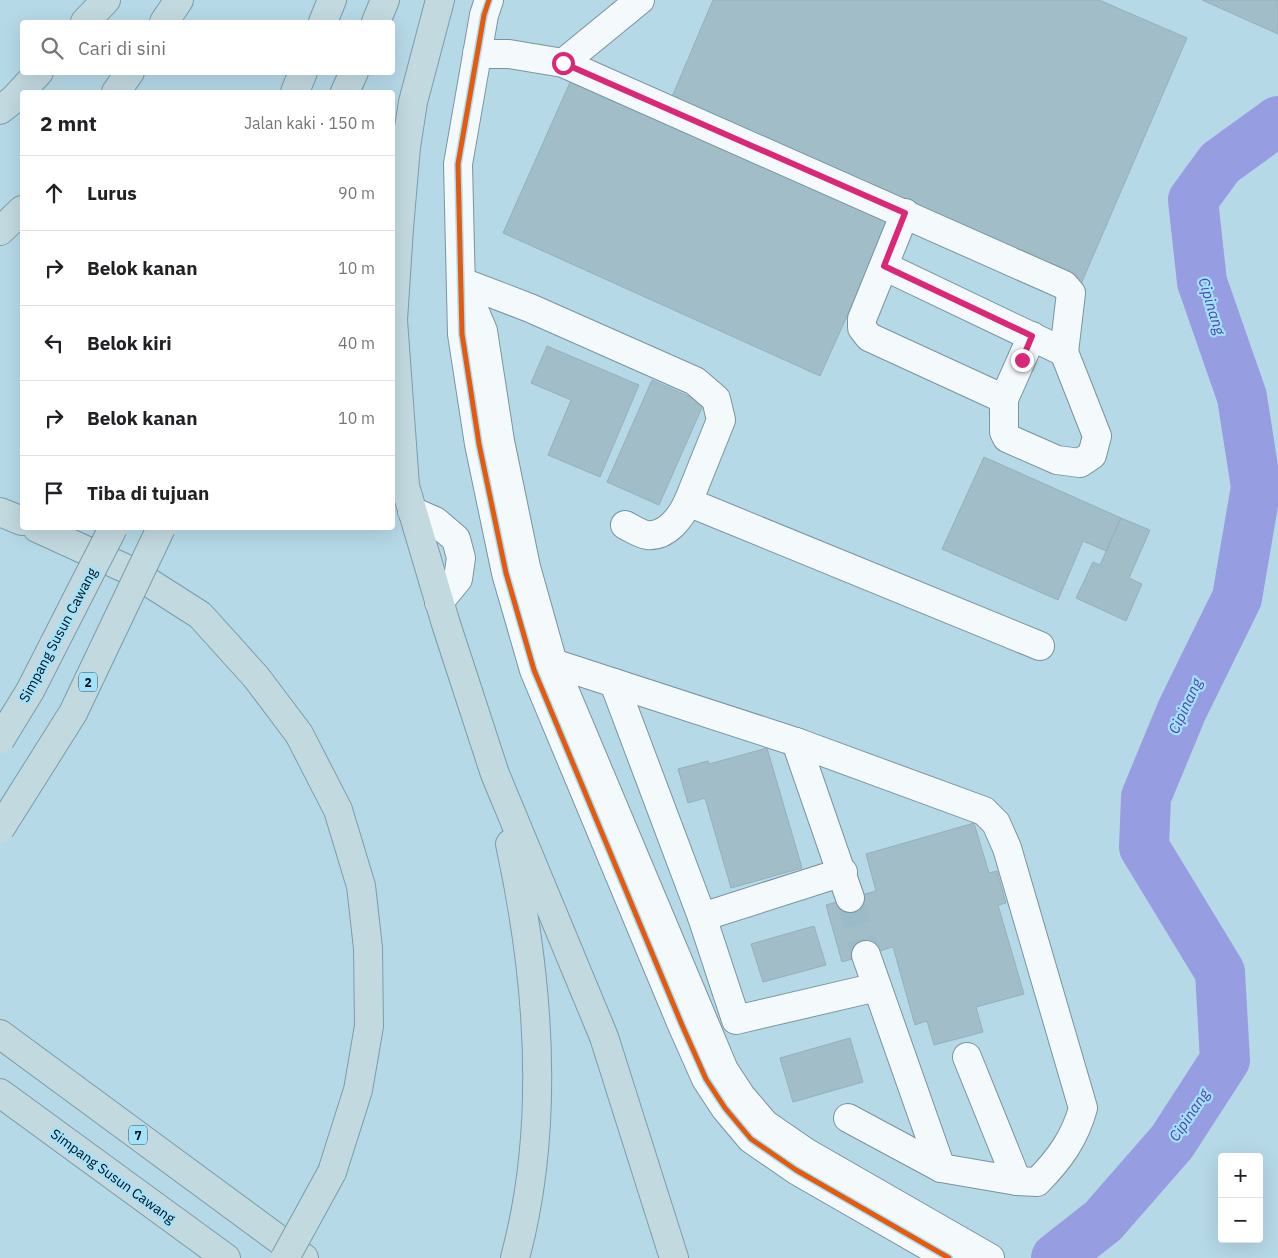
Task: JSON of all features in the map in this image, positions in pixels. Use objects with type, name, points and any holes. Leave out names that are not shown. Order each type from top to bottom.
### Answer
[{"type":"highway","points":[[87,20],[106,0]]},
{"type":"highway","points":[[165,20],[179,0]]},
{"type":"highway","points":[[324,20],[332,0]]},
{"type":"highway","points":[[377,20],[385,0]]},
{"type":"highway","points":[[395,293],[406,147],[413,102],[440,0]]},
{"type":"highway","points":[[22,90],[36,75]]},
{"type":"highway","points":[[117,90],[128,75]]},
{"type":"highway","points":[[296,90],[302,75]]},
{"type":"highway","points":[[346,90],[353,75]]},
{"type":"highway","points":[[0,110],[20,93]]},
{"type":"highway","points":[[0,231],[20,212]]},
{"type":"highway","points":[[395,348],[405,486],[439,602],[495,774],[604,1037],[674,1258]]},
{"type":"highway","points":[[0,512],[20,520]]},
{"type":"highway","points":[[41,530],[131,570],[200,615],[256,678],[299,734],[338,810],[360,886],[368,948],[369,1026],[358,1090],[332,1172],[285,1258]]},
{"type":"highway","name":"Simpang Susun Cawang","points":[[0,740],[30,691],[112,530]]},
{"type":"highway","name":"2","points":[[0,829],[73,713],[160,530]]},
{"type":"highway","points":[[495,774],[524,909],[536,1024],[536,1122],[528,1186],[515,1258]]},
{"type":"highway","name":"7","points":[[0,1034],[304,1258]]},
{"type":"highway","name":"Simpang Susun Cawang","points":[[0,1093],[226,1258]]},
{"type":"street","points":[[489,0],[484,15],[458,164],[462,334],[479,444],[506,573],[534,670],[706,1079],[733,1102],[943,1246],[990,1258]]},
{"type":"street","points":[[563,63],[640,0]]},
{"type":"street","points":[[477,54],[509,54],[563,63],[1064,285],[1071,293],[1064,352],[1096,436],[1092,455],[1080,463],[1057,460],[1006,438],[1004,432],[1004,400],[1032,336]]},
{"type":"street","points":[[905,213],[862,320],[862,328],[869,337],[1004,400]]},
{"type":"street","points":[[884,266],[1064,352]]},
{"type":"street","points":[[462,282],[530,308],[694,381],[716,399],[721,420],[682,514],[665,531],[647,535],[625,525]]},
{"type":"street","points":[[462,282],[483,331],[500,441],[526,568],[553,663],[724,1070],[733,1102]]},
{"type":"street","points":[[688,502],[1040,646]]},
{"type":"street","points":[[553,663],[796,742],[984,811],[996,823],[1007,848],[1083,1108],[1078,1126],[1055,1164],[1037,1182],[1017,1181],[941,1168],[848,1118]]},
{"type":"street","points":[[614,683],[702,917],[736,1020],[877,987]]},
{"type":"street","points":[[796,742],[850,898]]},
{"type":"street","points":[[702,917],[842,872]]},
{"type":"street","points":[[866,955],[941,1168]]},
{"type":"street","points":[[967,1057],[1017,1181]]},
{"type":"building","points":[[713,0],[1099,0],[1187,38],[1081,284],[668,106]]},
{"type":"building","points":[[1202,0],[1278,0],[1278,34]]},
{"type":"building","points":[[571,80],[889,223],[820,376],[503,233]]},
{"type":"building","points":[[547,346],[639,385],[600,477],[548,455],[571,400],[531,383]]},
{"type":"building","points":[[652,380],[704,403],[659,505],[607,482]]},
{"type":"building","points":[[984,457],[1121,518],[1106,551],[1083,541],[1058,600],[942,549]]},
{"type":"building","points":[[1121,518],[1150,530],[1129,578],[1142,584],[1126,621],[1076,598],[1093,562],[1100,565]]},
{"type":"building","points":[[767,748],[802,868],[731,888],[705,798],[688,803],[678,769],[708,761],[709,764]]},
{"type":"building","points":[[974,823],[989,873],[997,871],[1006,903],[998,905],[1024,994],[976,1007],[983,1032],[934,1045],[927,1021],[915,1025],[893,947],[842,962],[826,905],[876,891],[866,854]]},
{"type":"building","points":[[814,926],[826,965],[763,982],[751,944]]},
{"type":"building","points":[[850,1038],[863,1082],[793,1102],[780,1058]]},
{"type":"waterway","name":"Cipinang","points":[[1056,1258],[1103,1221],[1172,1142],[1225,1060],[1220,972],[1144,847],[1146,797],[1182,710],[1237,598],[1256,487],[1242,397],[1202,282],[1193,200],[1220,163],[1278,121]]},
{"type":"tunnel","points":[[850,898],[866,955]]},
{"type":"cycle path","points":[[489,0],[484,15],[458,164],[462,334],[479,444],[506,573],[534,670],[682,1025],[706,1079],[725,1108],[751,1139],[796,1170],[949,1258]]},
{"type":"route","points":[[563,63],[905,213],[884,266],[1032,336],[1022,360]]}]
